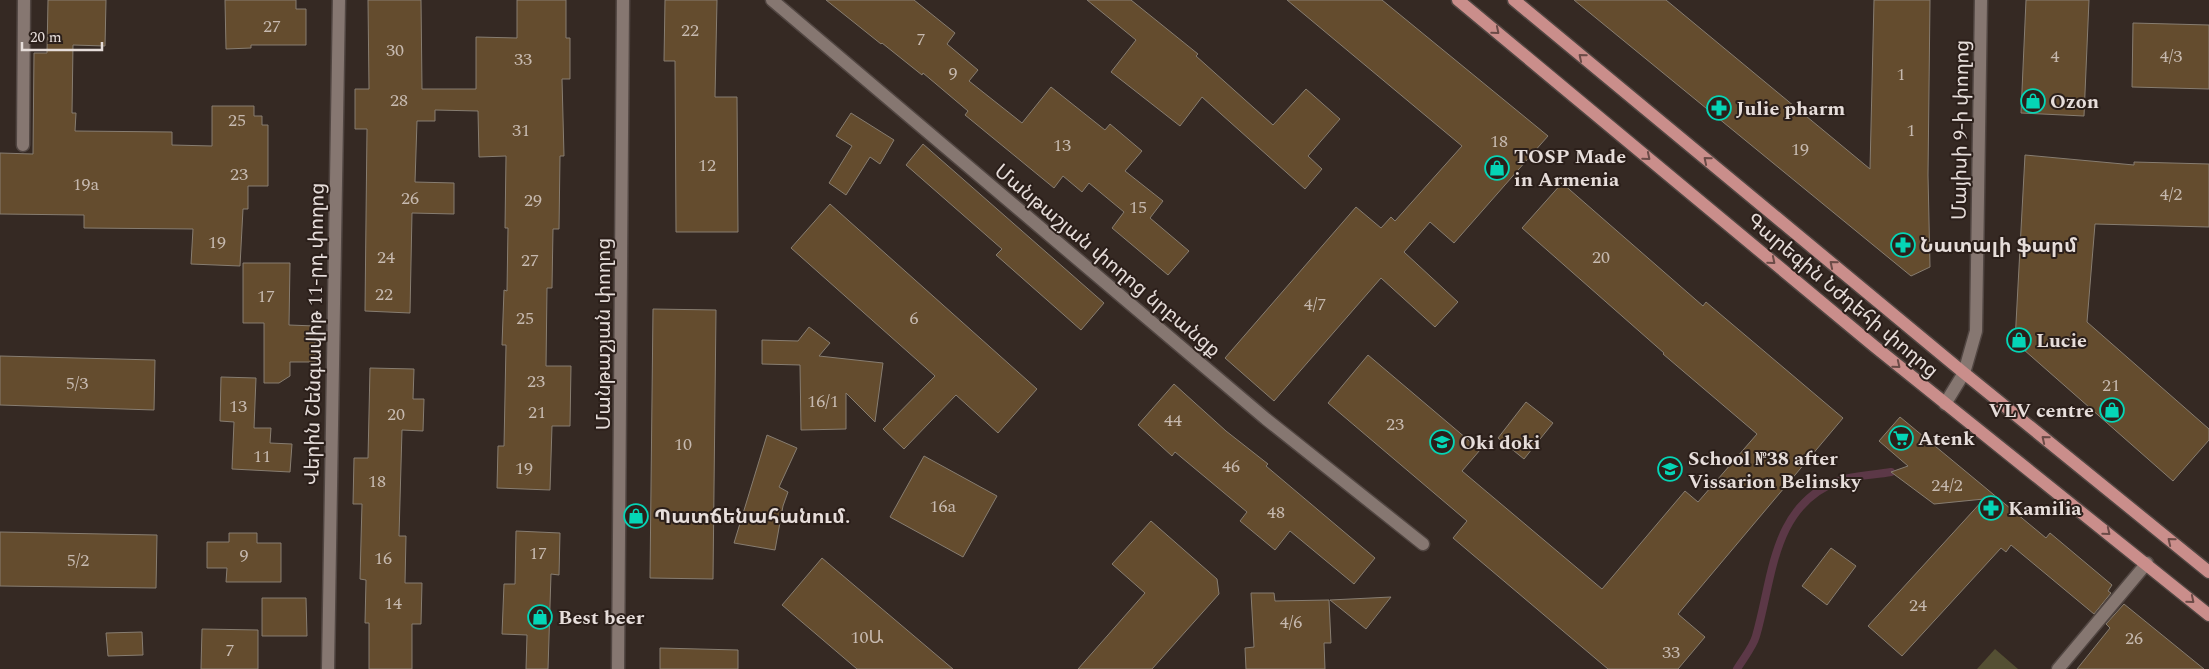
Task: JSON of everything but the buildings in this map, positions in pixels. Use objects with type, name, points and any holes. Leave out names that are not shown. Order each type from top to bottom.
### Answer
[{"type":"main road","name":"Գարեգին Նժդեհի փողոց","points":[[1458,0],[1945,404],[2147,563],[2209,615]]},
{"type":"main road","name":"Գարեգին Նժդեհի փողոց","points":[[1514,0],[1964,374],[2209,572]]},
{"type":"street","points":[[23,145],[24,0]]},
{"type":"street","name":"Վերին Շենգավիթ 11-րդ փողոց","points":[[328,669],[338,0]]},
{"type":"street","name":"Մանթաշյան փողոց","points":[[618,669],[622,0]]},
{"type":"street","name":"Մանթաշյան փողոց նրբանցք","points":[[772,0],[1266,419],[1423,544]]},
{"type":"street","name":"Մայիսի 9-ի փողոց","points":[[1945,404],[1964,374],[1976,331],[1981,0]]},
{"type":"street","points":[[2058,669],[2147,563]]},
{"type":"shaded area","points":[[1995,649],[2018,669],[1977,669]]},
{"type":"waterway","points":[[1737,669],[1755,640],[1779,546],[1788,526],[1800,508],[1816,492],[1838,481],[1858,476],[1891,472]]},
{"type":"place","name":"Ozon","points":[[2033,101]]},
{"type":"place","name":"Julie pharm","points":[[1719,108]]},
{"type":"place","name":"TOSP Made in Armenia","points":[[1497,168]]},
{"type":"place","name":"Նատալի ֆարմ","points":[[1903,245]]},
{"type":"place","name":"Lucie","points":[[2019,340]]},
{"type":"place","name":"VLV centre","points":[[2112,410]]},
{"type":"place","name":"Atenk","points":[[1901,438]]},
{"type":"place","name":"Oki doki","points":[[1442,442]]},
{"type":"place","name":"School №38 after Vissarion Belinsky","points":[[1670,469]]},
{"type":"place","name":"Kamilia","points":[[1991,508]]},
{"type":"place","name":"Պատճենահանում.","points":[[636,516]]},
{"type":"place","name":"Best beer","points":[[540,617]]}]
